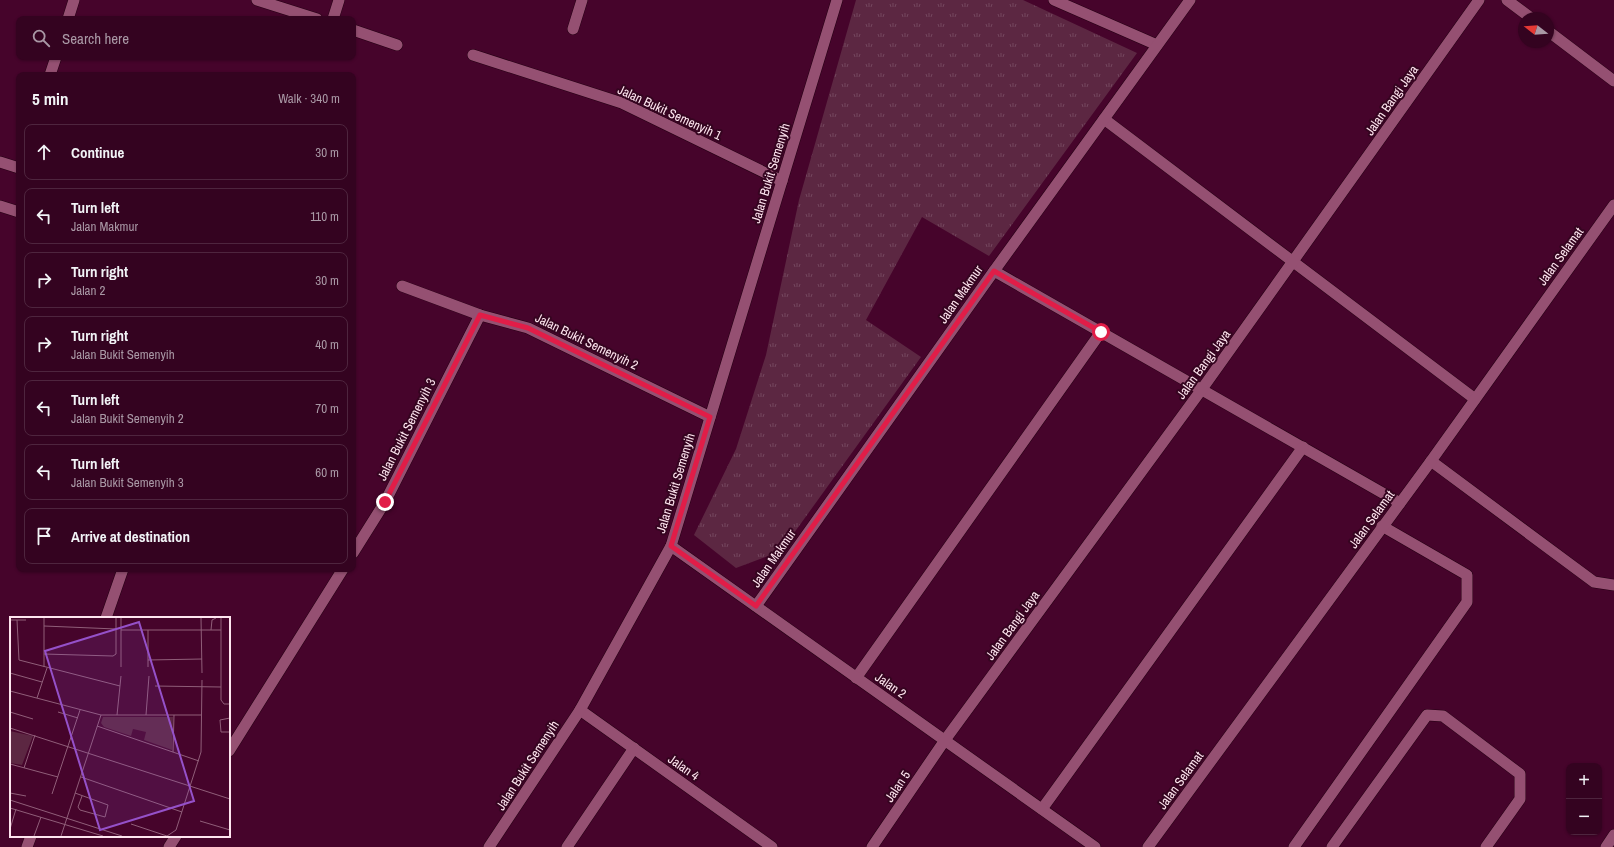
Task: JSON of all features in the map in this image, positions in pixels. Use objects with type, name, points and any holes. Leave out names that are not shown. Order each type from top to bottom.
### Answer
[{"type":"street","points":[[69,16],[74,0]]},
{"type":"street","points":[[257,0],[308,16]]},
{"type":"street","points":[[335,16],[339,0]]},
{"type":"street","points":[[573,29],[582,0]]},
{"type":"street","name":"Jalan Bukit Semenyih","points":[[489,847],[580,710],[671,546],[837,0]]},
{"type":"street","points":[[1054,0],[1157,45]]},
{"type":"street","name":"Jalan Makmur","points":[[756,606],[994,271],[1190,0]]},
{"type":"street","name":"Jalan Bangi Jaya","points":[[945,740],[1202,389],[1479,0]]},
{"type":"street","points":[[1507,0],[1523,12]]},
{"type":"street","points":[[356,31],[397,44]]},
{"type":"street","points":[[1554,36],[1614,81]]},
{"type":"street","name":"Jalan Bukit Semenyih 1","points":[[473,55],[622,103],[782,181]]},
{"type":"street","points":[[51,72],[55,60]]},
{"type":"street","points":[[1104,119],[1475,399]]},
{"type":"street","points":[[0,162],[16,167]]},
{"type":"street","name":"Jalan Selamat","points":[[1148,847],[1431,461],[1614,205]]},
{"type":"street","points":[[0,207],[16,211]]},
{"type":"street","points":[[994,271],[1400,503]]},
{"type":"street","name":"Jalan Bukit Semenyih 2","points":[[402,286],[480,315],[528,328],[710,417]]},
{"type":"street","name":"Jalan Bukit Semenyih 3","points":[[356,549],[385,502],[480,315]]},
{"type":"street","points":[[856,678],[1101,332]]},
{"type":"street","points":[[1042,809],[1303,447]]},
{"type":"street","points":[[1431,461],[1594,582],[1614,585]]},
{"type":"street","points":[[1294,847],[1467,602],[1467,576],[1382,526]]},
{"type":"street","name":"Jalan 2","points":[[671,546],[1095,847]]},
{"type":"street","points":[[106,617],[122,572]]},
{"type":"street","points":[[230,749],[341,572]]},
{"type":"street","name":"Jalan 4","points":[[580,710],[772,847]]},
{"type":"street","points":[[1332,847],[1427,715],[1443,716],[1520,774],[1520,799],[1486,847]]},
{"type":"street","name":"Jalan 5","points":[[872,847],[945,740]]},
{"type":"street","points":[[567,847],[634,748]]},
{"type":"street","points":[[1606,847],[1614,835]]},
{"type":"street","points":[[27,847],[31,837]]},
{"type":"street","points":[[169,847],[175,837]]},
{"type":"green space","points":[[856,0],[1023,0],[1137,53],[989,256],[922,217],[866,320],[921,357],[781,551],[736,568],[694,535],[736,449],[766,355],[799,200]]},
{"type":"route","points":[[385,502],[480,315],[528,328],[710,417],[671,546],[756,606],[994,271],[1101,332]]}]
